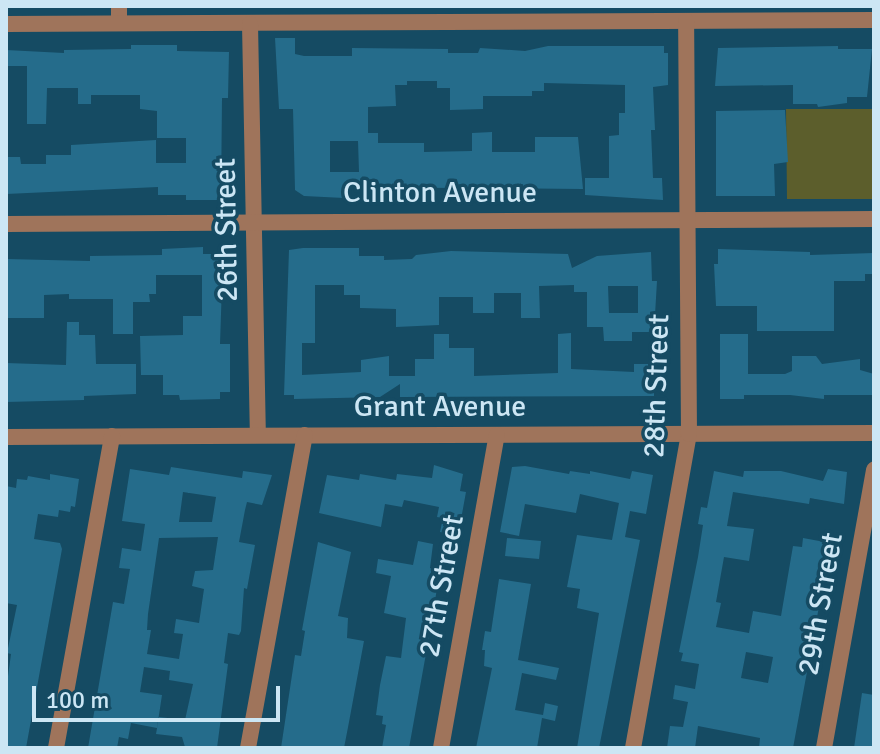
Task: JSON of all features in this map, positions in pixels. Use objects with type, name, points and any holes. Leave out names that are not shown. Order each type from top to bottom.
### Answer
[{"type":"street","points":[[6,24],[119,14],[250,24],[608,14],[686,21],[874,20]]},
{"type":"street","name":"28th Street","points":[[633,748],[689,434],[686,21]]},
{"type":"street","name":"26th Street","points":[[250,24],[258,435]]},
{"type":"street","name":"Clinton Avenue","points":[[6,224],[874,219]]},
{"type":"street","name":"Grant Avenue","points":[[6,437],[874,433]]},
{"type":"street","points":[[248,748],[305,435]]},
{"type":"street","name":"27th Street","points":[[441,748],[497,435]]},
{"type":"street","points":[[56,748],[112,436]]},
{"type":"street","name":"29th Street","points":[[824,748],[874,469]]},
{"type":"green space","points":[[786,109],[874,109],[874,199],[787,199]]},
{"type":"building","points":[[275,38],[295,38],[295,54],[304,56],[352,56],[352,48],[448,49],[448,53],[478,53],[480,48],[525,51],[548,46],[664,46],[664,53],[668,53],[668,85],[653,87],[655,130],[651,130],[653,178],[662,178],[663,200],[585,195],[585,178],[609,178],[609,136],[619,135],[619,113],[625,113],[625,85],[544,83],[544,91],[532,91],[532,96],[483,96],[483,109],[450,110],[450,88],[437,88],[437,81],[407,81],[407,85],[395,85],[396,106],[368,107],[368,133],[378,133],[378,143],[424,143],[424,152],[472,151],[472,133],[492,132],[492,152],[535,152],[535,137],[578,137],[583,189],[344,187],[344,198],[304,196],[295,190],[293,109],[279,109]],"holes":[[[330,141],[358,141],[359,172],[330,172]]]},
{"type":"building","points":[[131,45],[177,45],[177,51],[229,52],[228,98],[222,98],[221,200],[186,200],[186,195],[158,195],[158,187],[6,194],[6,157],[20,157],[21,164],[46,164],[46,155],[71,155],[71,145],[156,140],[156,163],[186,163],[186,138],[157,138],[157,111],[140,109],[140,95],[91,95],[91,104],[78,104],[78,88],[47,88],[46,124],[27,124],[27,66],[6,66],[6,50],[64,53],[64,50],[131,49]]},
{"type":"building","points":[[838,46],[838,49],[872,49],[867,97],[847,97],[847,103],[818,107],[817,104],[793,104],[793,85],[715,86],[718,48]]},
{"type":"building","points":[[785,110],[788,162],[774,164],[775,196],[716,196],[716,111]]},
{"type":"building","points":[[203,247],[203,254],[223,254],[220,344],[230,344],[230,392],[220,392],[220,399],[180,400],[179,395],[163,395],[163,375],[141,375],[140,336],[183,335],[183,316],[202,316],[202,275],[156,275],[156,294],[149,294],[150,302],[133,302],[133,334],[113,334],[113,299],[69,299],[69,294],[44,295],[44,318],[6,318],[6,259],[90,261],[90,256],[162,255],[162,249]]},
{"type":"building","points":[[359,248],[359,256],[384,256],[384,260],[412,259],[416,255],[451,251],[568,254],[572,268],[597,256],[651,252],[652,281],[657,281],[654,332],[632,332],[632,341],[604,341],[603,327],[587,327],[587,292],[574,292],[574,285],[539,286],[540,318],[521,318],[521,293],[494,293],[494,313],[473,313],[473,297],[439,297],[439,325],[396,327],[396,309],[360,308],[360,295],[344,295],[344,285],[315,285],[315,343],[302,343],[302,375],[361,372],[361,360],[389,356],[389,376],[415,376],[415,359],[434,359],[434,334],[449,334],[449,348],[474,348],[474,376],[558,373],[558,334],[571,333],[571,369],[634,372],[634,364],[654,364],[654,396],[400,397],[400,384],[380,397],[294,399],[294,395],[284,395],[289,250]],"holes":[[[608,286],[638,286],[638,313],[609,313]]]},
{"type":"building","points":[[718,249],[810,252],[810,255],[874,253],[874,274],[865,274],[865,281],[834,281],[834,331],[757,331],[757,306],[716,306],[714,264],[718,264]]},
{"type":"building","points":[[67,322],[79,322],[79,335],[95,335],[96,364],[136,364],[136,394],[84,396],[84,400],[6,402],[6,363],[66,365]]},
{"type":"building","points":[[720,334],[748,334],[748,374],[785,374],[792,371],[792,356],[816,356],[822,364],[860,359],[860,370],[874,374],[874,395],[824,395],[824,399],[744,395],[744,399],[720,399]]},
{"type":"building","points":[[434,465],[463,474],[460,491],[466,492],[458,536],[440,532],[443,518],[437,517],[439,507],[404,500],[402,507],[385,504],[381,527],[319,513],[327,475],[359,480],[360,474],[396,480],[397,474],[432,478]]},
{"type":"building","points":[[525,466],[569,474],[570,471],[590,474],[590,471],[630,479],[632,471],[653,475],[646,514],[630,511],[625,537],[640,540],[599,748],[577,748],[599,613],[577,608],[580,589],[567,587],[577,535],[612,540],[619,503],[580,494],[576,513],[525,504],[519,536],[500,532],[512,467]]},
{"type":"building","points":[[171,467],[242,478],[243,471],[272,475],[262,505],[247,502],[245,510],[239,542],[255,545],[247,589],[244,588],[241,631],[239,635],[228,633],[224,663],[228,664],[217,748],[185,747],[182,737],[156,734],[159,717],[185,720],[193,684],[169,680],[170,671],[144,667],[140,692],[162,695],[157,728],[131,723],[128,739],[119,737],[117,748],[88,748],[113,602],[124,604],[130,569],[119,568],[122,548],[141,551],[145,524],[122,521],[130,469],[169,475]],"holes":[[[183,492],[216,497],[212,522],[179,522]],[[218,537],[213,570],[195,571],[192,586],[204,589],[199,623],[176,619],[174,633],[183,634],[179,659],[147,654],[151,630],[147,630],[148,614],[159,538]]]},
{"type":"building","points":[[828,469],[847,472],[844,504],[810,498],[809,504],[733,492],[727,526],[754,529],[749,561],[724,557],[716,602],[721,603],[716,627],[749,633],[753,611],[781,616],[793,546],[802,547],[803,538],[830,543],[825,574],[820,573],[816,600],[820,601],[793,748],[759,748],[760,738],[698,726],[695,748],[667,748],[670,726],[683,727],[688,702],[673,699],[675,685],[695,689],[699,664],[681,661],[683,653],[679,652],[703,525],[698,524],[701,507],[707,508],[714,471],[743,477],[744,471],[781,471],[823,481]],"holes":[[[746,652],[773,657],[768,683],[741,678]]]},
{"type":"building","points":[[50,474],[79,479],[75,507],[71,506],[70,512],[59,510],[58,517],[38,514],[34,539],[60,543],[62,549],[26,748],[6,748],[6,691],[11,654],[7,653],[17,605],[6,603],[6,486],[16,488],[17,479],[27,480],[28,476],[50,480]]},
{"type":"building","points":[[507,538],[541,541],[539,559],[505,556]]},
{"type":"building","points":[[418,541],[433,544],[430,568],[440,570],[429,637],[409,748],[382,748],[386,725],[382,724],[383,716],[376,715],[380,685],[386,656],[401,658],[406,618],[384,613],[391,576],[376,573],[378,559],[413,565]]},
{"type":"building","points":[[318,542],[351,552],[338,616],[348,618],[347,638],[364,641],[344,748],[281,748],[295,655],[301,656],[305,631],[302,630]]},
{"type":"building","points":[[499,579],[531,584],[518,660],[559,668],[556,680],[522,673],[515,710],[543,715],[545,703],[558,706],[555,721],[542,718],[537,748],[476,748],[492,668],[484,666],[485,650],[482,650],[485,631],[491,632]]},
{"type":"building","points":[[862,693],[874,695],[874,748],[854,748]]}]
